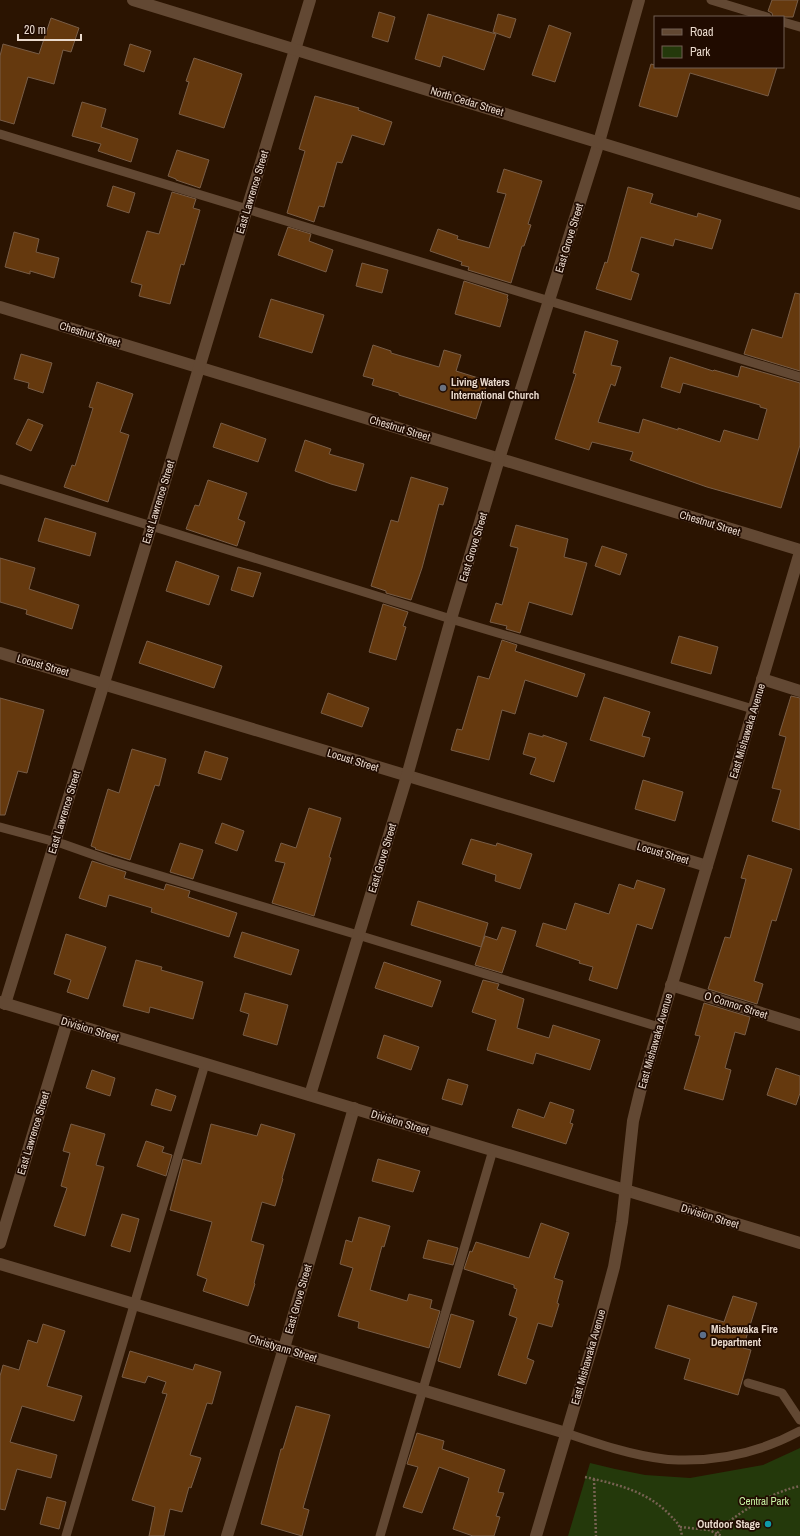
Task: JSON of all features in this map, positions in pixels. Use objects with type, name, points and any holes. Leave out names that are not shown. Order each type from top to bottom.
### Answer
[{"type":"street","name":"North Cedar Street","points":[[133,0],[800,204]]},
{"type":"street","name":"East Lawrence Street","points":[[2,1003],[104,683],[310,0]]},
{"type":"street","name":"East Grove Street","points":[[310,1095],[407,776],[451,619],[599,142],[639,0]]},
{"type":"street","name":"Chestnut Street","points":[[0,307],[800,551]]},
{"type":"street","name":"East Mishawaka Avenue","points":[[536,1536],[614,1267],[622,1222],[633,1121],[640,1092],[800,551]]},
{"type":"street","name":"Locust Street","points":[[0,653],[104,683],[707,866]]},
{"type":"street","points":[[762,679],[800,691]]},
{"type":"street","name":"O Connor Street","points":[[671,985],[800,1025]]},
{"type":"street","name":"Division Street","points":[[2,1003],[800,1243]]},
{"type":"street","name":"East Lawrence Street","points":[[0,1243],[67,1022]]},
{"type":"street","name":"East Grove Street","points":[[227,1536],[354,1108]]},
{"type":"street","name":"Christyann Street","points":[[0,1264],[566,1433]]},
{"type":"lane","points":[[711,0],[764,16]]},
{"type":"lane","points":[[784,22],[800,27]]},
{"type":"lane","points":[[0,134],[248,208],[550,302],[800,377]]},
{"type":"lane","points":[[0,479],[451,619],[754,709]]},
{"type":"lane","points":[[0,827],[54,842],[111,861],[659,1027]]},
{"type":"lane","points":[[66,1536],[205,1064]]},
{"type":"lane","points":[[380,1536],[493,1150]]},
{"type":"lane","points":[[748,1383],[782,1394],[800,1420]]},
{"type":"lane","points":[[566,1433],[600,1445],[665,1460],[707,1460],[745,1454],[783,1440],[800,1431]]},
{"type":"path","points":[[585,1477],[640,1492],[654,1501],[680,1526],[682,1536]]},
{"type":"path","points":[[594,1479],[596,1536]]},
{"type":"path","points":[[716,1535],[757,1502],[790,1488],[800,1486]]},
{"type":"path","points":[[680,1526],[709,1530],[716,1535],[722,1536]]},
{"type":"green space","name":"Central Park","points":[[800,1448],[800,1536],[568,1536],[590,1463],[645,1475],[690,1478],[763,1465]]},
{"type":"building","points":[[772,0],[798,0],[793,17],[773,16],[772,13],[768,11]]},
{"type":"building","points":[[379,12],[395,17],[388,42],[372,37]]},
{"type":"building","points":[[428,14],[496,34],[484,70],[443,56],[440,67],[415,59]]},
{"type":"building","points":[[498,14],[516,19],[510,38],[493,32]]},
{"type":"building","points":[[51,18],[79,28],[71,52],[63,50],[54,84],[28,77],[14,124],[0,120],[0,56],[3,44],[39,54]]},
{"type":"building","points":[[549,25],[571,33],[555,82],[532,75]]},
{"type":"building","points":[[130,44],[151,51],[144,72],[124,65]]},
{"type":"building","points":[[194,58],[242,74],[224,128],[179,114],[189,82],[186,81]]},
{"type":"building","points":[[651,64],[654,65],[654,68],[777,68],[768,96],[690,73],[677,117],[639,106]]},
{"type":"building","points":[[315,96],[359,108],[358,110],[392,122],[384,145],[352,135],[342,163],[337,162],[324,207],[319,206],[314,222],[287,213],[305,151],[299,149]]},
{"type":"building","points":[[82,102],[106,109],[101,127],[138,139],[131,162],[98,151],[101,144],[72,136]]},
{"type":"building","points":[[177,150],[209,160],[200,188],[168,176]]},
{"type":"building","points":[[504,169],[542,181],[528,224],[531,225],[524,246],[522,246],[511,283],[468,270],[469,267],[461,265],[462,262],[430,251],[438,229],[458,236],[457,239],[489,248],[506,194],[497,192]]},
{"type":"building","points":[[113,186],[135,193],[129,213],[107,206]]},
{"type":"building","points":[[628,187],[653,194],[650,203],[697,217],[698,213],[721,220],[712,249],[675,239],[673,246],[641,237],[631,271],[639,274],[631,300],[596,289],[605,262],[607,263]]},
{"type":"building","points":[[172,192],[196,199],[193,208],[200,210],[184,265],[181,264],[170,304],[139,296],[142,285],[131,282],[147,231],[159,234]]},
{"type":"building","points":[[288,227],[311,234],[309,241],[333,250],[326,272],[278,255]]},
{"type":"building","points":[[14,232],[39,239],[36,252],[59,258],[54,278],[30,271],[30,274],[5,267]]},
{"type":"building","points":[[362,263],[388,270],[382,293],[356,286]]},
{"type":"building","points":[[464,281],[508,295],[500,327],[455,314]]},
{"type":"building","points":[[795,293],[800,294],[800,371],[744,354],[752,329],[782,338]]},
{"type":"building","points":[[271,299],[324,315],[312,353],[259,337]]},
{"type":"building","points":[[585,331],[618,341],[611,365],[621,367],[615,386],[611,384],[598,422],[639,433],[643,419],[678,430],[678,428],[720,442],[724,430],[758,440],[767,409],[760,407],[760,405],[683,383],[680,393],[661,387],[670,357],[713,371],[714,370],[738,377],[741,366],[800,383],[800,445],[781,508],[707,487],[630,460],[633,452],[592,442],[589,450],[555,439],[576,374],[573,373]]},
{"type":"building","name":"Living Waters International Church","points":[[373,345],[391,351],[391,353],[439,367],[444,350],[461,355],[456,371],[488,381],[476,419],[372,385],[374,379],[363,376]]},
{"type":"building","points":[[21,354],[52,363],[43,393],[28,388],[29,383],[14,379]]},
{"type":"building","points":[[97,382],[133,394],[120,432],[129,435],[108,502],[64,487],[72,465],[75,466],[93,408],[89,407]]},
{"type":"building","points":[[28,419],[43,425],[31,451],[16,444]]},
{"type":"building","points":[[221,423],[266,439],[258,462],[213,447]]},
{"type":"building","points":[[305,440],[331,449],[329,454],[364,464],[356,491],[295,471]]},
{"type":"building","points":[[411,477],[448,488],[443,505],[439,504],[422,568],[411,600],[386,593],[386,591],[371,586],[391,520],[398,522]]},
{"type":"building","points":[[208,480],[247,493],[238,519],[245,522],[237,546],[186,529],[195,505],[199,506]]},
{"type":"building","points":[[45,518],[96,533],[90,556],[38,541]]},
{"type":"building","points":[[516,525],[568,539],[564,557],[587,563],[572,615],[529,602],[520,633],[506,629],[507,626],[490,622],[496,603],[502,605],[518,548],[510,546]]},
{"type":"building","points":[[602,546],[627,554],[620,575],[595,566]]},
{"type":"building","points":[[0,558],[35,568],[29,589],[79,605],[72,629],[26,614],[27,610],[0,602]]},
{"type":"building","points":[[176,561],[219,576],[209,605],[166,591]]},
{"type":"building","points":[[238,567],[261,573],[253,597],[231,590]]},
{"type":"building","points":[[383,604],[408,612],[403,626],[406,627],[396,660],[369,652]]},
{"type":"building","points":[[679,636],[718,647],[711,674],[671,663]]},
{"type":"building","points":[[502,640],[517,645],[515,651],[585,674],[577,697],[525,680],[515,714],[502,710],[489,760],[451,750],[457,729],[462,730],[478,676],[489,679]]},
{"type":"building","points":[[147,641],[222,666],[214,688],[139,663]]},
{"type":"building","points":[[328,693],[369,708],[362,727],[321,713]]},
{"type":"building","points":[[791,696],[800,698],[800,830],[772,821],[781,790],[772,788],[786,737],[779,735]]},
{"type":"building","points":[[604,697],[650,712],[642,736],[650,738],[644,757],[590,740]]},
{"type":"building","points":[[0,698],[44,710],[27,773],[18,771],[5,815],[0,815]]},
{"type":"building","points":[[529,733],[543,737],[543,735],[567,743],[554,782],[530,774],[536,758],[523,754]]},
{"type":"building","points":[[132,749],[166,759],[159,786],[155,785],[130,860],[95,849],[96,848],[91,846],[108,789],[119,793]]},
{"type":"building","points":[[205,751],[228,758],[221,780],[198,773]]},
{"type":"building","points":[[643,780],[683,792],[675,821],[635,809]]},
{"type":"building","points":[[309,808],[341,818],[329,857],[331,858],[314,916],[272,903],[285,863],[275,861],[281,843],[296,848]]},
{"type":"building","points":[[222,823],[244,831],[237,851],[215,843]]},
{"type":"building","points":[[471,839],[496,846],[497,843],[532,854],[520,889],[495,881],[496,875],[462,864]]},
{"type":"building","points":[[180,843],[203,850],[193,879],[170,872]]},
{"type":"building","points":[[748,855],[792,869],[776,921],[772,920],[754,981],[763,984],[757,1004],[708,989],[725,937],[730,938],[746,879],[741,878]]},
{"type":"building","points":[[92,861],[126,872],[124,878],[164,890],[166,884],[190,891],[188,897],[237,913],[229,937],[151,912],[152,908],[109,895],[106,907],[79,898]]},
{"type":"building","points":[[637,880],[665,889],[652,929],[637,924],[617,989],[589,980],[593,967],[536,946],[543,923],[566,930],[575,903],[609,914],[619,884],[634,889]]},
{"type":"building","points":[[418,901],[488,923],[481,947],[411,925]]},
{"type":"building","points":[[502,927],[516,931],[502,973],[475,965],[485,936],[497,940]]},
{"type":"building","points":[[242,932],[299,950],[291,975],[234,957]]},
{"type":"building","points":[[66,934],[106,947],[88,999],[67,992],[71,980],[54,974]]},
{"type":"building","points":[[136,960],[162,967],[161,970],[203,982],[193,1019],[150,1007],[149,1013],[123,1006]]},
{"type":"building","points":[[384,962],[441,981],[432,1007],[375,988]]},
{"type":"building","points":[[483,980],[499,984],[497,989],[524,999],[517,1028],[549,1038],[553,1025],[600,1040],[590,1070],[536,1053],[533,1064],[487,1050],[496,1020],[472,1012]]},
{"type":"building","points":[[245,993],[288,1005],[277,1045],[243,1035],[249,1014],[240,1011]]},
{"type":"building","points":[[704,1003],[750,1017],[745,1035],[735,1032],[725,1068],[731,1070],[723,1100],[684,1089],[700,1036],[695,1035]]},
{"type":"building","points":[[384,1035],[419,1047],[411,1070],[377,1058]]},
{"type":"building","points":[[776,1068],[800,1076],[800,1093],[796,1105],[767,1095]]},
{"type":"building","points":[[92,1070],[115,1078],[110,1096],[86,1088]]},
{"type":"building","points":[[448,1079],[468,1085],[462,1105],[442,1099]]},
{"type":"building","points":[[156,1089],[176,1096],[171,1111],[151,1105]]},
{"type":"building","points":[[550,1102],[574,1110],[570,1123],[573,1124],[566,1144],[512,1127],[518,1109],[544,1118]]},
{"type":"building","points":[[71,1124],[105,1134],[96,1165],[104,1167],[85,1236],[54,1226],[67,1188],[61,1186],[70,1153],[63,1151]]},
{"type":"building","points":[[211,1124],[257,1136],[261,1124],[295,1134],[275,1206],[262,1202],[251,1241],[264,1245],[248,1306],[203,1291],[207,1279],[197,1275],[212,1222],[170,1210],[183,1159],[201,1164]]},
{"type":"building","points":[[146,1141],[164,1147],[162,1152],[172,1155],[166,1176],[137,1166]]},
{"type":"building","points":[[378,1159],[420,1171],[413,1192],[372,1181]]},
{"type":"building","points":[[122,1214],[139,1219],[130,1252],[111,1246]]},
{"type":"building","points":[[359,1217],[390,1226],[384,1247],[382,1246],[370,1290],[407,1301],[409,1294],[432,1300],[430,1308],[440,1311],[429,1348],[358,1328],[359,1322],[338,1316],[353,1268],[340,1264],[346,1240],[352,1242]]},
{"type":"building","points":[[541,1223],[569,1233],[554,1278],[563,1281],[557,1303],[559,1304],[552,1327],[538,1323],[527,1358],[534,1361],[526,1384],[498,1375],[517,1318],[509,1315],[517,1289],[514,1288],[514,1285],[464,1269],[470,1251],[472,1252],[476,1242],[529,1258]]},
{"type":"building","points":[[428,1240],[458,1248],[453,1265],[423,1258]]},
{"type":"building","name":"Mishawaka Fire Department","points":[[733,1296],[757,1303],[743,1348],[751,1350],[738,1395],[684,1379],[690,1359],[655,1348],[668,1305],[724,1322]]},
{"type":"building","points":[[451,1314],[474,1321],[460,1368],[438,1361]]},
{"type":"building","points":[[43,1324],[65,1331],[47,1386],[82,1396],[74,1421],[22,1406],[10,1442],[57,1455],[51,1478],[17,1469],[5,1510],[0,1509],[0,1376],[3,1365],[19,1370],[28,1340],[37,1343]]},
{"type":"building","points":[[130,1351],[193,1370],[195,1364],[221,1372],[212,1404],[207,1403],[190,1455],[201,1458],[191,1488],[189,1487],[182,1512],[170,1509],[164,1536],[149,1536],[155,1507],[132,1500],[167,1394],[162,1393],[166,1382],[148,1376],[145,1383],[122,1377]]},
{"type":"building","points":[[296,1406],[330,1415],[303,1508],[309,1510],[302,1536],[261,1524],[281,1449],[283,1449]]},
{"type":"building","points":[[417,1433],[444,1441],[442,1449],[505,1470],[498,1492],[504,1493],[496,1516],[500,1517],[494,1536],[473,1536],[453,1529],[469,1478],[439,1467],[422,1513],[403,1507],[418,1467],[407,1464]]},
{"type":"building","points":[[47,1497],[66,1502],[59,1529],[40,1524]]},
{"type":"place","name":"Living Waters International Church","points":[[443,388]]},
{"type":"place","name":"Mishawaka Fire Department","points":[[703,1335]]},
{"type":"place","name":"Outdoor Stage","points":[[768,1524]]}]
